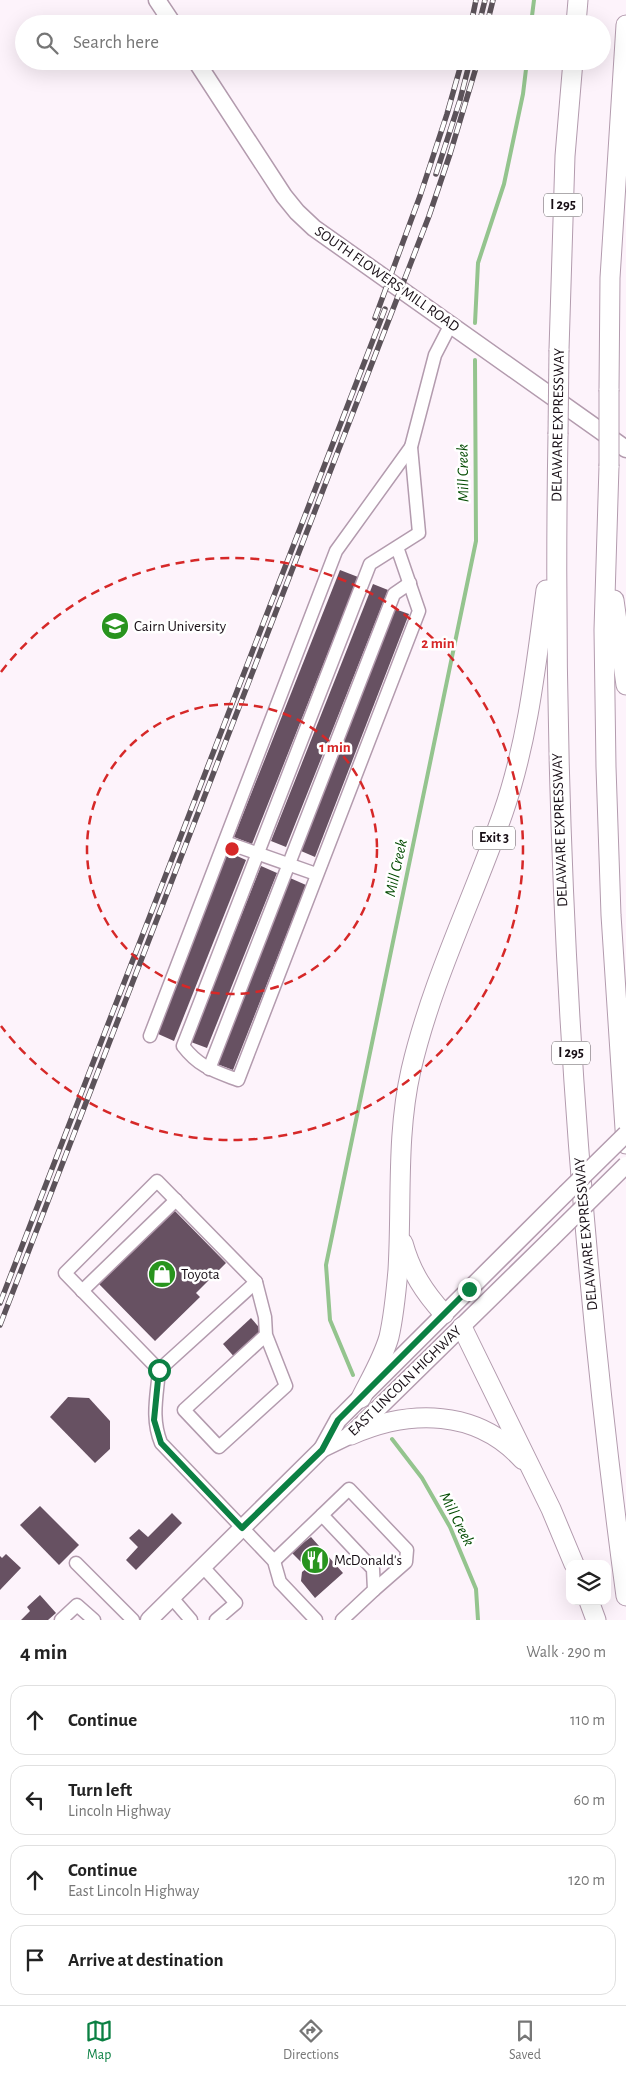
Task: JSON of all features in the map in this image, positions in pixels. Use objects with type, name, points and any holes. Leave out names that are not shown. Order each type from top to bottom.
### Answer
[{"type":"highway","points":[[577,15],[578,0]]},
{"type":"highway","points":[[626,25],[613,220],[608,556],[604,630],[606,777],[611,915],[626,1144]]},
{"type":"highway","name":"DELAWARE EXPRESSWAY","points":[[572,70],[565,166],[556,507],[558,778],[562,904],[574,1099],[589,1278],[626,1596]]},
{"type":"highway","name":"Exit 3","points":[[400,1230],[402,1127],[411,1070],[425,1017],[504,811],[522,747],[535,676],[556,507]]},
{"type":"highway","points":[[608,556],[626,685]]},
{"type":"highway","points":[[400,1230],[414,1275],[422,1288],[444,1314]]},
{"type":"highway","points":[[360,1398],[378,1366],[388,1338],[396,1298],[400,1230]]},
{"type":"highway","points":[[462,1327],[532,1471],[572,1560]]},
{"type":"highway","points":[[352,1434],[374,1425],[400,1418],[446,1419],[477,1428],[491,1435],[517,1454],[532,1471]]},
{"type":"highway","points":[[590,1605],[596,1620]]},
{"type":"main road","points":[[157,0],[166,15]]},
{"type":"main road","name":"SOUTH FLOWERS MILL ROAD","points":[[202,70],[261,163],[297,212],[329,240],[451,324],[626,449]]},
{"type":"main road","name":"EAST LINCOLN HIGHWAY","points":[[322,1450],[338,1420],[626,1134]]},
{"type":"main road","name":"EAST LINCOLN HIGHWAY","points":[[322,1450],[352,1434],[626,1165]]},
{"type":"main road","points":[[444,1314],[462,1327]]},
{"type":"main road","points":[[149,1620],[322,1450]]},
{"type":"lane","points":[[397,547],[419,611],[238,1080],[209,1069],[192,1058],[183,1046],[259,855],[282,790],[370,564],[419,533],[411,447],[435,356],[451,324]]},
{"type":"lane","points":[[150,1036],[336,551],[411,447]]},
{"type":"lane","points":[[209,1069],[394,594],[410,583]]},
{"type":"lane","points":[[225,842],[316,874]]},
{"type":"lane","points":[[159,1370],[65,1273],[157,1181],[256,1282],[265,1317],[266,1335],[286,1386],[219,1447],[184,1410],[266,1335]]},
{"type":"lane","points":[[82,1291],[176,1200]]},
{"type":"lane","points":[[256,1282],[159,1370],[154,1420],[161,1443],[274,1561],[280,1582],[316,1620]]},
{"type":"lane","points":[[274,1561],[349,1489],[407,1550],[406,1562],[342,1620]]},
{"type":"lane","points":[[322,1515],[373,1569],[374,1590]]},
{"type":"lane","points":[[76,1563],[132,1620]]},
{"type":"lane","points":[[203,1567],[236,1603],[216,1620]]},
{"type":"lane","points":[[172,1598],[191,1620]]},
{"type":"lane","points":[[61,1620],[77,1605],[87,1618]]},
{"type":"building","points":[[340,570],[358,577],[252,844],[234,837]]},
{"type":"building","points":[[373,584],[388,590],[286,847],[271,841]]},
{"type":"building","points":[[395,609],[409,614],[315,857],[301,851]]},
{"type":"building","points":[[228,852],[246,860],[174,1041],[156,1033]]},
{"type":"building","points":[[261,866],[277,873],[207,1048],[191,1042]]},
{"type":"building","points":[[290,878],[306,885],[233,1070],[217,1064]]},
{"type":"building","name":"Toyota","points":[[174,1210],[226,1263],[196,1293],[200,1297],[155,1341],[99,1284]]},
{"type":"building","points":[[251,1318],[263,1332],[236,1359],[223,1344]]},
{"type":"building","points":[[68,1397],[89,1398],[110,1421],[110,1449],[95,1463],[50,1417]]},
{"type":"building","points":[[40,1506],[79,1545],[59,1565],[20,1525]]},
{"type":"building","points":[[172,1513],[182,1523],[136,1570],[126,1560],[138,1547],[129,1538],[139,1529],[148,1537]]},
{"type":"building","name":"McDonald's","points":[[311,1537],[343,1573],[315,1598],[301,1581],[302,1572],[307,1568],[291,1552]]},
{"type":"building","points":[[6,1554],[21,1568],[0,1590],[0,1556],[2,1558]]},
{"type":"building","points":[[40,1595],[56,1613],[48,1620],[21,1620],[30,1611],[27,1607]]},
{"type":"waterway","name":"Mill Creek","points":[[532,15],[534,0]]},
{"type":"waterway","name":"Mill Creek","points":[[475,323],[478,263],[504,184],[523,94],[526,70]]},
{"type":"waterway","name":"Mill Creek","points":[[353,1375],[330,1320],[326,1265],[476,541],[475,360]]},
{"type":"waterway","name":"Mill Creek","points":[[392,1439],[422,1478],[450,1527],[476,1589],[478,1620]]},
{"type":"railway","points":[[473,15],[476,0]]},
{"type":"railway","points":[[481,15],[485,0]]},
{"type":"railway","points":[[489,15],[493,0]]},
{"type":"railway","points":[[375,318],[420,196],[459,70]]},
{"type":"railway","points":[[436,174],[468,70]]},
{"type":"railway","points":[[0,1325],[429,216],[475,70]]},
{"type":"railway","points":[[0,1303],[385,309]]},
{"type":"place","name":"Cairn University","points":[[115,626]]},
{"type":"place","name":"Toyota","points":[[162,1274]]},
{"type":"place","name":"McDonald's","points":[[315,1560]]},
{"type":"route","points":[[159,1370],[154,1420],[156,1433],[161,1443],[242,1528],[322,1450],[338,1420],[469,1289]]}]
